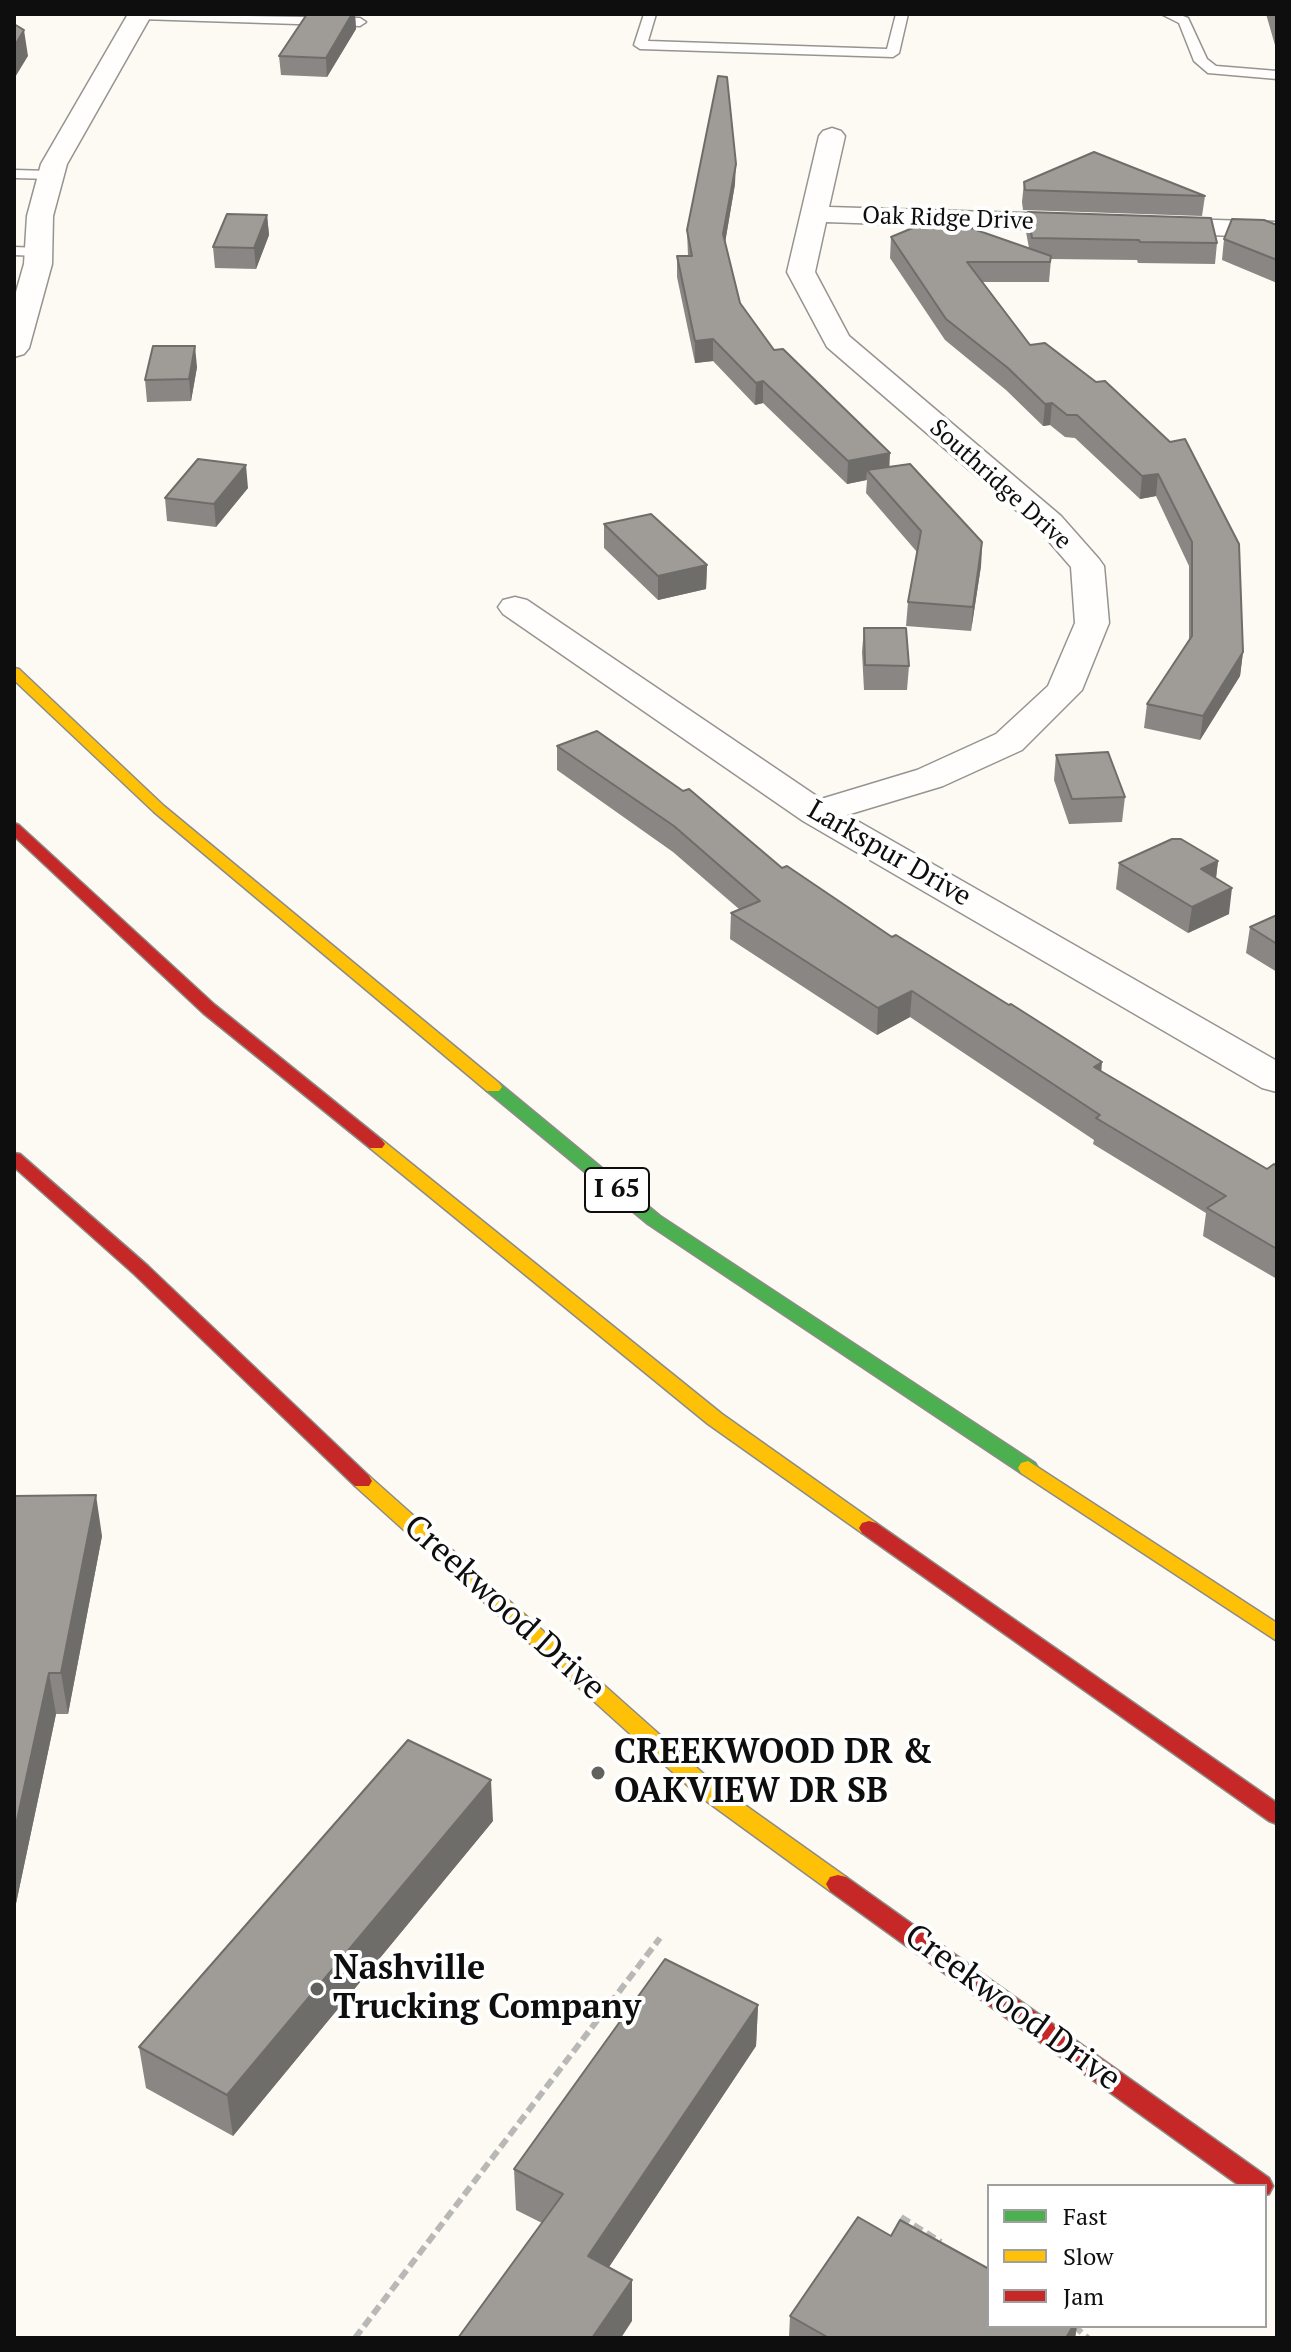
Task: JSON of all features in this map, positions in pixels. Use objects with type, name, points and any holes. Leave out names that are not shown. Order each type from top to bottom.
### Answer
[{"type":"main road","name":"I 65","points":[[14,672],[159,809],[654,1220],[1277,1633]]},
{"type":"main road","points":[[14,828],[209,1009],[715,1419],[1277,1815]]},
{"type":"main road","name":"Creekwood Drive","points":[[14,1158],[141,1270],[321,1444],[706,1789],[1257,2184]]},
{"type":"street","points":[[14,348],[26,252],[40,216],[54,164],[140,15]]},
{"type":"street","name":"Southridge Drive","points":[[816,813],[930,778],[1009,742],[1064,690],[1092,623],[1087,566],[1050,523],[837,341],[801,272],[832,136]]},
{"type":"street","name":"Oak Ridge Drive","points":[[812,214],[1277,230]]},
{"type":"street","name":"Larkspur Drive","points":[[515,607],[816,813],[1277,1079]]},
{"type":"lane","points":[[650,14],[640,45],[893,53],[902,14]]},
{"type":"lane","points":[[1167,14],[1184,21],[1201,61],[1213,70],[1277,75]]},
{"type":"lane","points":[[140,15],[360,22]]},
{"type":"lane","points":[[14,174],[51,175]]},
{"type":"path","points":[[355,2338],[660,1938]]},
{"type":"path","points":[[901,2217],[951,2249]]},
{"type":"building","points":[[307,14],[352,14],[326,58],[279,56]]},
{"type":"building","points":[[14,24],[24,30],[14,47]]},
{"type":"building","points":[[718,76],[727,77],[736,164],[723,234],[740,303],[774,350],[783,349],[890,453],[848,461],[763,381],[756,383],[713,339],[695,341],[677,256],[692,256],[687,230]]},
{"type":"building","points":[[1094,152],[1205,196],[1025,190],[1024,182]]},
{"type":"building","points":[[1028,212],[1211,218],[1217,243],[1032,238]]},
{"type":"building","points":[[227,214],[267,215],[254,248],[213,247]]},
{"type":"building","points":[[939,217],[1051,256],[1050,262],[967,262],[1030,345],[1045,343],[1096,382],[1105,381],[1170,442],[1185,439],[1239,544],[1243,652],[1203,716],[1147,704],[1192,636],[1192,542],[1158,474],[1142,476],[1077,415],[1067,415],[1052,403],[1045,404],[1008,368],[946,319],[891,237]]},
{"type":"building","points":[[1232,219],[1264,220],[1277,225],[1277,260],[1224,239]]},
{"type":"building","points":[[153,346],[195,346],[189,379],[145,380]]},
{"type":"building","points":[[198,459],[246,465],[214,504],[165,498]]},
{"type":"building","points":[[910,464],[982,542],[973,607],[908,602],[921,531],[867,470]]},
{"type":"building","points":[[651,514],[707,565],[658,576],[604,524]]},
{"type":"building","points":[[864,628],[906,628],[909,666],[865,665]]},
{"type":"building","points":[[597,731],[683,791],[689,789],[782,868],[787,866],[892,937],[896,935],[1102,1062],[1094,1067],[1267,1169],[1274,1164],[1277,1166],[1277,1249],[1207,1208],[1226,1196],[1096,1118],[1100,1115],[912,991],[878,1008],[731,913],[760,901],[674,826],[557,746]]},
{"type":"building","points":[[1108,752],[1125,797],[1072,799],[1056,755]]},
{"type":"building","points":[[1172,839],[1181,839],[1218,861],[1201,869],[1232,888],[1192,907],[1119,863]]},
{"type":"building","points":[[1277,915],[1277,944],[1250,927]]},
{"type":"building","points":[[96,1495],[61,1673],[49,1673],[14,1834],[14,1496]]},
{"type":"building","points":[[408,1740],[491,1780],[227,2095],[139,2047]]},
{"type":"building","points":[[665,1959],[758,2005],[588,2256],[632,2280],[592,2338],[458,2338],[563,2194],[514,2169]]},
{"type":"building","points":[[858,2217],[891,2236],[900,2220],[987,2268],[987,2328],[1072,2328],[1066,2338],[829,2338],[790,2316]]},
{"type":"traffic: fast","points":[[493,1087],[654,1220],[1028,1468]]},
{"type":"traffic: slow","points":[[14,672],[159,809],[493,1087]]},
{"type":"traffic: slow","points":[[376,1144],[715,1419],[869,1528]]},
{"type":"traffic: slow","points":[[1028,1468],[1277,1633]]},
{"type":"traffic: slow","points":[[362,1481],[706,1789],[838,1884]]},
{"type":"traffic: jam","points":[[14,828],[209,1009],[376,1144]]},
{"type":"traffic: jam","points":[[14,1158],[141,1270],[362,1481]]},
{"type":"traffic: jam","points":[[869,1528],[1277,1815]]},
{"type":"traffic: jam","points":[[838,1884],[1257,2184]]},
{"type":"place","name":"CREEKWOOD DR & OAKVIEW DR SB","points":[[598,1773]]},
{"type":"place","name":"Nashville Trucking Company","points":[[317,1989]]}]
